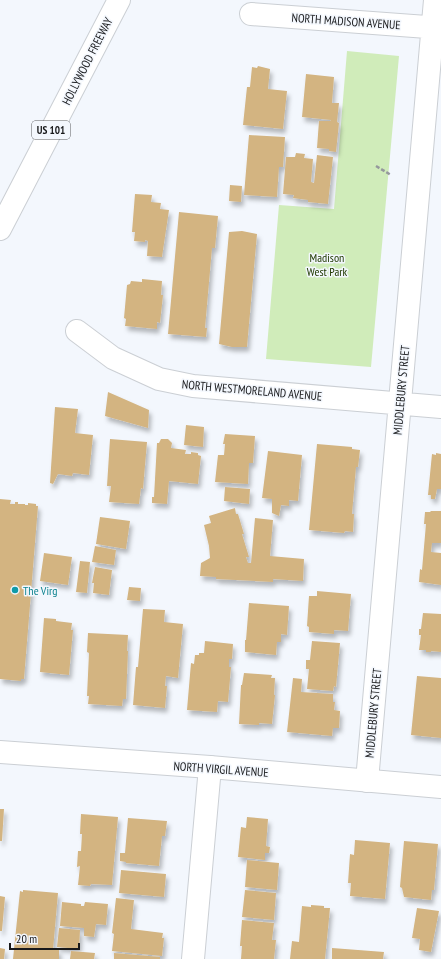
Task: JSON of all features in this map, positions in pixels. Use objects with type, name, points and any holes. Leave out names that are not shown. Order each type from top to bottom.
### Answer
[{"type":"main road","name":"HOLLYWOOD FREEWAY","points":[[0,229],[119,0]]},
{"type":"main road","points":[[103,30],[129,0]]},
{"type":"main road","name":"MIDDLEBURY STREET","points":[[367,780],[400,403],[437,28],[435,0]]},
{"type":"main road","name":"NORTH MADISON AVENUE","points":[[251,14],[437,28]]},
{"type":"main road","name":"NORTH WESTMORELAND AVENUE","points":[[78,331],[113,358],[159,379],[193,386],[441,407]]},
{"type":"main road","name":"NORTH VIRGIL AVENUE","points":[[0,752],[210,767],[441,787]]},
{"type":"main road","points":[[193,959],[210,767]]},
{"type":"path","points":[[376,166],[391,175]]},
{"type":"green space","name":"Madison West Park","points":[[347,51],[399,56],[371,367],[266,359],[279,205],[334,209]]},
{"type":"building","points":[[258,66],[270,69],[268,89],[287,91],[283,129],[243,125],[247,87],[250,87],[252,67],[257,68]]},
{"type":"building","points":[[306,74],[334,77],[332,103],[339,103],[337,122],[339,123],[336,152],[329,151],[329,149],[317,148],[319,121],[331,120],[302,117]]},
{"type":"building","points":[[249,135],[285,137],[283,167],[279,167],[277,197],[244,195]]},
{"type":"building","points":[[296,153],[305,154],[304,158],[313,159],[311,182],[314,183],[317,155],[333,157],[328,204],[308,202],[308,200],[293,198],[294,195],[283,194],[286,157],[295,157]]},
{"type":"building","points":[[230,185],[242,186],[241,202],[229,201]]},
{"type":"building","points":[[135,194],[152,195],[151,202],[161,203],[160,209],[169,210],[162,257],[147,256],[148,241],[134,241],[135,232],[132,232]]},
{"type":"building","points":[[179,212],[218,216],[215,248],[212,248],[205,328],[207,328],[206,337],[168,334]]},
{"type":"building","points":[[242,231],[257,234],[247,347],[232,347],[219,344],[229,232]]},
{"type":"building","points":[[142,279],[162,281],[161,295],[163,295],[160,323],[157,322],[157,329],[125,326],[126,319],[124,318],[127,285],[130,284],[131,281],[142,282]]},
{"type":"building","points":[[108,392],[149,410],[148,428],[105,416]]},
{"type":"building","points":[[55,407],[78,409],[75,433],[93,435],[89,475],[73,473],[72,476],[58,474],[53,484],[50,483]]},
{"type":"building","points":[[186,425],[204,427],[203,447],[184,445]]},
{"type":"building","points":[[225,434],[255,436],[253,463],[249,463],[248,484],[215,482],[218,455],[224,455],[225,444],[223,444]]},
{"type":"building","points":[[110,439],[147,442],[143,489],[141,488],[139,504],[109,502],[111,486],[107,486]]},
{"type":"building","points":[[161,439],[168,439],[172,443],[171,448],[186,450],[185,454],[191,454],[191,452],[198,453],[198,455],[201,456],[198,484],[169,481],[167,504],[152,503],[152,497],[154,497],[157,443],[159,443]]},
{"type":"building","points":[[317,444],[352,447],[352,449],[360,450],[358,467],[356,467],[352,514],[354,514],[353,532],[345,531],[344,533],[309,530]]},
{"type":"building","points":[[268,451],[302,455],[298,501],[289,500],[289,506],[281,505],[279,516],[272,513],[272,499],[262,498]]},
{"type":"building","points":[[436,453],[441,454],[441,489],[437,489],[435,499],[431,499],[431,495],[428,495],[432,454],[436,455]]},
{"type":"building","points":[[225,487],[250,489],[249,504],[224,501]]},
{"type":"building","name":"The Virg","points":[[0,499],[11,500],[10,504],[15,504],[15,502],[18,502],[18,504],[28,505],[28,503],[36,504],[36,506],[38,506],[24,679],[21,679],[21,681],[0,679]]},
{"type":"building","points":[[235,508],[244,534],[242,534],[249,557],[246,557],[248,563],[251,563],[255,518],[273,520],[270,556],[304,559],[303,581],[273,579],[273,582],[216,579],[216,577],[200,576],[201,563],[210,558],[204,525],[211,523],[209,516]]},
{"type":"building","points":[[441,511],[441,543],[432,543],[431,552],[441,553],[441,585],[419,582],[420,569],[422,570],[426,524],[424,524],[425,512]]},
{"type":"building","points":[[100,517],[130,521],[126,549],[96,544]]},
{"type":"building","points":[[95,546],[116,550],[114,565],[92,562]]},
{"type":"building","points":[[44,553],[72,557],[68,585],[40,581]]},
{"type":"building","points":[[80,561],[90,562],[87,593],[76,592]]},
{"type":"building","points":[[95,567],[112,570],[109,595],[93,593],[94,583],[92,583]]},
{"type":"building","points":[[129,587],[141,588],[140,601],[127,600]]},
{"type":"building","points":[[317,591],[351,594],[348,631],[334,630],[334,634],[309,632],[309,627],[307,626],[309,596],[317,596]]},
{"type":"building","points":[[249,603],[289,606],[287,635],[281,634],[281,642],[277,642],[276,655],[245,652]]},
{"type":"building","points":[[143,609],[165,610],[164,622],[183,624],[178,678],[166,676],[165,686],[167,686],[165,708],[133,705]]},
{"type":"building","points":[[423,613],[441,614],[441,652],[426,652],[426,650],[419,650],[421,635],[419,635],[419,629],[421,629]]},
{"type":"building","points":[[44,618],[72,623],[71,630],[73,630],[69,675],[40,672]]},
{"type":"building","points":[[88,633],[128,635],[126,699],[123,699],[122,706],[88,704]]},
{"type":"building","points":[[205,641],[233,644],[232,659],[229,659],[229,667],[231,667],[228,702],[218,701],[217,712],[187,710],[191,663],[194,664],[195,655],[204,653]]},
{"type":"building","points":[[312,641],[340,643],[336,687],[334,686],[333,691],[307,689],[309,669],[306,669],[306,660],[310,660]]},
{"type":"building","points":[[244,673],[272,675],[271,678],[275,678],[272,724],[239,724],[241,685]]},
{"type":"building","points":[[417,676],[441,678],[441,738],[411,735]]},
{"type":"building","points":[[293,678],[302,679],[301,692],[333,694],[333,702],[335,702],[334,710],[340,711],[339,728],[333,728],[332,736],[287,732]]},
{"type":"building","points":[[0,809],[4,809],[2,841],[0,841]]},
{"type":"building","points":[[81,814],[118,817],[112,885],[78,885],[80,866],[77,867],[78,851],[81,851],[82,834],[80,834]]},
{"type":"building","points":[[247,817],[268,819],[266,846],[270,847],[269,853],[265,853],[265,860],[238,857],[241,827],[246,828]]},
{"type":"building","points":[[128,818],[167,821],[165,836],[162,836],[159,866],[126,863],[120,861],[120,853],[125,853]]},
{"type":"building","points":[[355,840],[390,843],[385,899],[350,896],[351,883],[348,883],[350,854],[354,855]]},
{"type":"building","points":[[404,841],[438,844],[434,890],[432,890],[431,900],[404,897],[402,888],[400,887]]},
{"type":"building","points":[[247,860],[279,863],[277,890],[245,887]]},
{"type":"building","points":[[121,870],[166,874],[164,897],[119,893]]},
{"type":"building","points":[[23,890],[58,893],[53,950],[59,950],[59,959],[13,959],[20,891],[23,892]]},
{"type":"building","points":[[245,890],[276,893],[274,920],[242,917]]},
{"type":"building","points":[[0,896],[5,897],[2,931],[0,931]]},
{"type":"building","points":[[116,898],[134,900],[131,929],[163,933],[162,938],[164,938],[162,956],[112,951],[114,934],[112,933]]},
{"type":"building","points":[[62,902],[81,904],[81,906],[84,906],[85,902],[108,904],[106,925],[96,924],[94,937],[84,936],[84,928],[60,926]]},
{"type":"building","points":[[311,905],[330,908],[325,959],[290,959],[292,941],[299,942],[302,906],[311,907]]},
{"type":"building","points":[[417,908],[439,911],[431,952],[419,950],[420,939],[412,938]]},
{"type":"building","points":[[242,920],[274,923],[272,940],[276,940],[274,959],[241,959],[242,946],[240,946]]},
{"type":"building","points":[[59,928],[80,930],[79,949],[57,947]]},
{"type":"building","points":[[0,948],[5,949],[4,959],[0,959]]},
{"type":"building","points":[[332,948],[384,952],[383,959],[332,959]]},
{"type":"building","points":[[71,951],[95,953],[94,959],[70,959]]},
{"type":"building","points":[[114,953],[160,957],[160,959],[114,959]]},
{"type":"place","name":"The Virg","points":[[15,590]]}]
